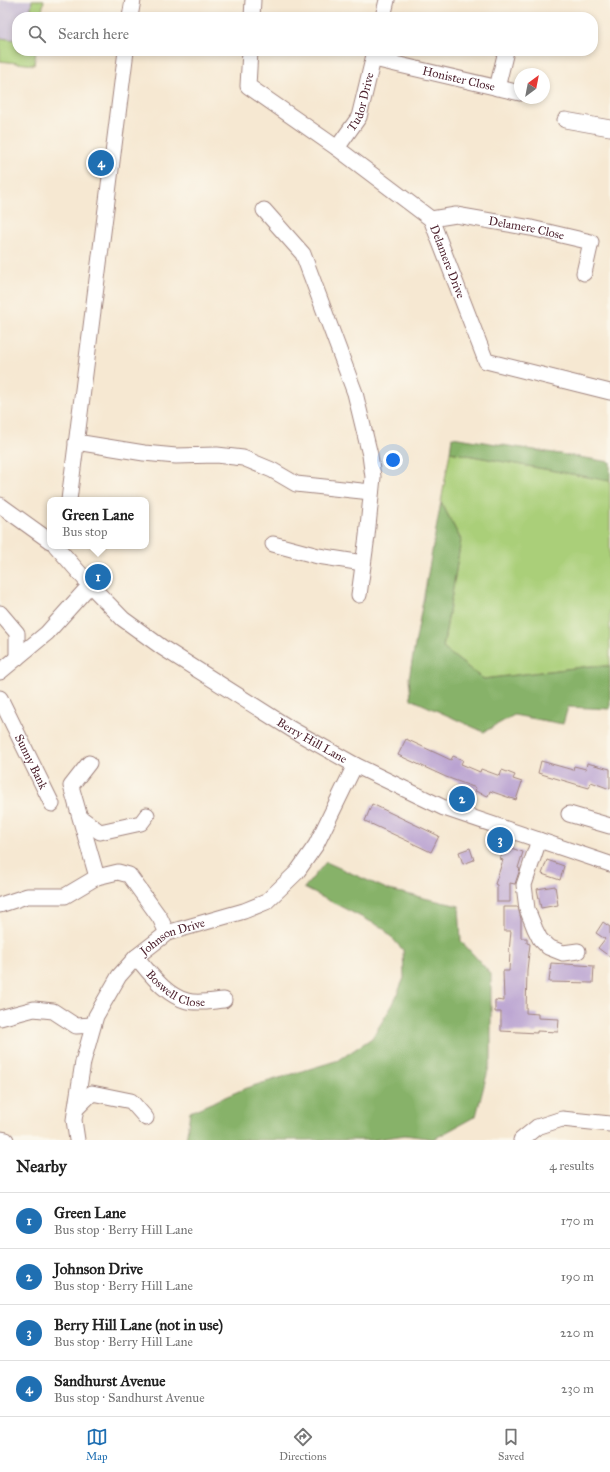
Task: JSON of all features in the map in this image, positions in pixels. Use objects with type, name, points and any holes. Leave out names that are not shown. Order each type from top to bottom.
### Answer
[{"type":"street","points":[[131,12],[133,0]]},
{"type":"street","points":[[252,12],[253,0]]},
{"type":"street","points":[[384,12],[387,0]]},
{"type":"street","points":[[69,497],[125,56]]},
{"type":"street","name":"Delamere Drive","points":[[250,56],[248,86],[338,148],[431,219],[486,362],[610,392]]},
{"type":"street","name":"Tudor Drive","points":[[338,148],[359,117],[375,56]]},
{"type":"street","name":"Honister Close","points":[[379,56],[514,92]]},
{"type":"street","points":[[497,88],[505,56]]},
{"type":"street","points":[[565,120],[610,128]]},
{"type":"street","points":[[264,210],[303,254],[329,320],[355,393],[370,455],[373,477],[359,595]]},
{"type":"street","name":"Delamere Close","points":[[431,219],[456,215],[531,228],[591,242],[584,273]]},
{"type":"street","points":[[76,442],[144,453],[176,456],[217,454],[242,458],[272,470],[296,484],[371,492]]},
{"type":"street","points":[[0,505],[47,539]]},
{"type":"street","points":[[273,544],[318,556],[363,563]]},
{"type":"street","name":"Berry Hill Lane","points":[[59,549],[90,585],[123,619],[163,648],[291,729],[355,765],[444,808],[610,864]]},
{"type":"street","points":[[0,672],[47,633],[90,585]]},
{"type":"street","points":[[0,613],[16,633],[17,658]]},
{"type":"street","name":"Sunny Bank","points":[[0,698],[52,804]]},
{"type":"street","points":[[89,763],[71,786],[97,877]]},
{"type":"street","name":"Johnson Drive","points":[[76,1140],[74,1120],[83,1062],[96,1016],[119,976],[136,957],[167,933],[244,911],[266,902],[297,872],[316,845],[355,765]]},
{"type":"street","points":[[569,814],[610,826]]},
{"type":"street","points":[[81,818],[100,832],[141,823],[147,815]]},
{"type":"street","points":[[539,840],[524,885],[528,908],[535,929],[540,939],[548,947],[563,953],[578,951]]},
{"type":"street","points":[[0,905],[27,896],[65,896],[97,877],[118,872],[129,875],[160,918],[167,933]]},
{"type":"street","name":"Boswell Close","points":[[136,957],[161,985],[173,995],[187,1001],[199,1002],[224,1000]]},
{"type":"street","points":[[0,1018],[34,1009],[53,1012],[76,1026],[93,1025]]},
{"type":"street","points":[[76,1109],[92,1093],[131,1101],[146,1118]]},
{"type":"street","points":[[521,1140],[537,1126],[562,1119],[610,1124]]},
{"type":"street","points":[[0,1139],[6,1140]]},
{"type":"shaded area","points":[[0,0],[32,0],[31,12],[12,12],[12,39],[0,38]]},
{"type":"green space","points":[[32,0],[44,0],[42,12],[31,12]]},
{"type":"green space","points":[[0,38],[12,39],[12,56],[35,56],[34,65],[0,61]]},
{"type":"green space","points":[[452,437],[610,462],[610,481],[450,452]]},
{"type":"green space","points":[[450,452],[610,481],[610,666],[591,666],[483,679],[443,648],[461,540],[441,502]]},
{"type":"green space","points":[[441,502],[461,540],[443,648],[483,679],[591,666],[610,666],[610,709],[568,707],[563,724],[514,715],[484,732],[411,699],[409,678]]},
{"type":"green space","points":[[326,862],[389,890],[459,906],[461,941],[491,974],[491,1059],[476,1116],[434,1139],[405,1135],[372,1140],[186,1140],[190,1112],[246,1088],[339,1060],[372,1038],[393,1004],[404,978],[403,950],[383,928],[304,888]]},
{"type":"building","points":[[406,739],[451,760],[453,756],[463,760],[461,764],[480,772],[481,769],[500,776],[502,770],[515,775],[513,779],[522,782],[516,800],[490,791],[488,796],[475,791],[476,788],[446,777],[398,755]]},
{"type":"building","points":[[541,761],[573,770],[574,766],[586,769],[587,763],[610,769],[610,789],[591,782],[589,788],[538,773]]},
{"type":"building","points":[[372,804],[439,836],[431,852],[365,821]]},
{"type":"building","points":[[505,846],[523,852],[518,868],[520,869],[515,884],[510,883],[510,902],[497,902],[497,885],[495,884],[503,860],[500,859]]},
{"type":"building","points":[[470,848],[474,860],[463,864],[459,852]]},
{"type":"building","points":[[547,860],[564,866],[560,880],[542,874]]},
{"type":"building","points":[[555,886],[558,905],[541,908],[537,889]]},
{"type":"building","points":[[504,907],[518,907],[521,919],[521,938],[527,938],[527,943],[530,944],[527,970],[526,1013],[538,1014],[538,1018],[559,1019],[558,1032],[537,1031],[537,1033],[501,1031],[501,1012],[495,1012],[495,1000],[504,1001],[503,971],[509,971],[511,931],[504,931]]},
{"type":"building","points":[[603,922],[610,927],[610,957],[598,948],[605,939],[596,933]]},
{"type":"building","points":[[551,963],[594,966],[593,983],[549,982]]},
{"type":"place","name":"Sandhurst Avenue","points":[[101,163]]},
{"type":"place","name":"Green Lane","points":[[98,577]]},
{"type":"place","name":"Johnson Drive","points":[[462,799]]},
{"type":"place","name":"Berry Hill Lane (not in use)","points":[[500,840]]}]
